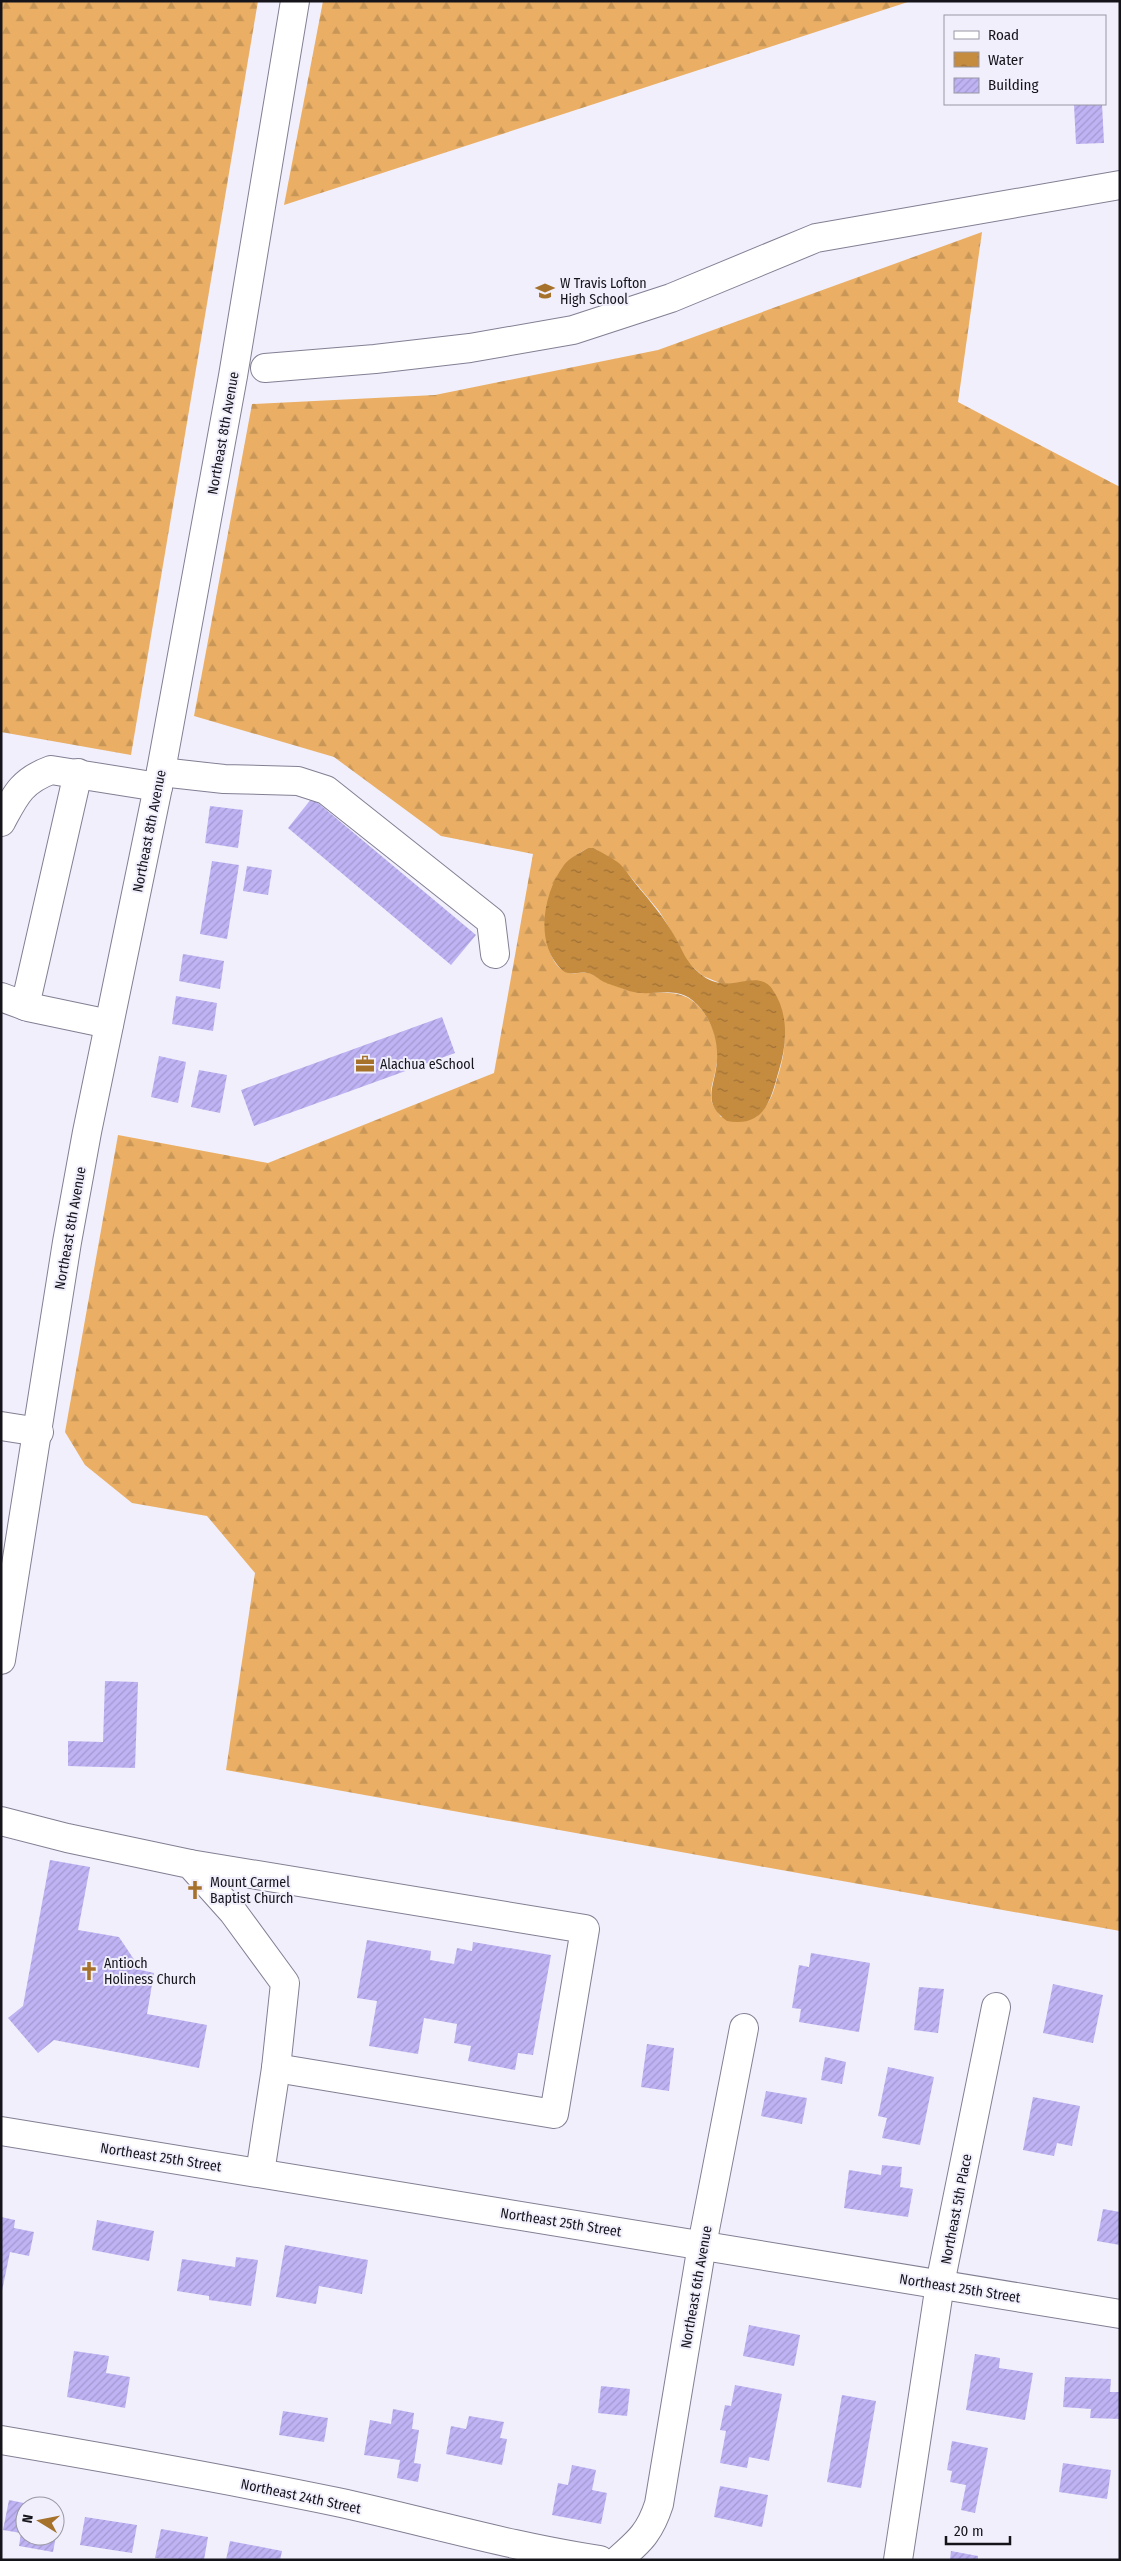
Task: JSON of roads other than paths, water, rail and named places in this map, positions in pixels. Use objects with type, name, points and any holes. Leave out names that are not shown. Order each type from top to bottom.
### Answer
[{"type":"street","name":"Northeast 8th Avenue","points":[[1,1660],[39,1432],[67,1242],[109,1024],[160,779],[229,399],[295,1]]},
{"type":"street","points":[[229,399],[243,384],[265,368],[375,359],[470,348],[573,330],[671,298],[816,238],[1120,185]]},
{"type":"street","points":[[242,324],[251,347],[265,368]]},
{"type":"street","points":[[1,822],[22,786],[34,776],[51,770],[160,779],[298,781],[326,790],[491,921],[495,954]]},
{"type":"street","points":[[78,773],[13,1002],[109,1024]]},
{"type":"street","points":[[1,1426],[39,1432]]},
{"type":"street","points":[[1,1822],[190,1864],[585,1929],[554,2114],[276,2068]]},
{"type":"street","points":[[190,1864],[233,1912],[285,1983],[276,2068],[260,2173]]},
{"type":"street","name":"Northeast 5th Place","points":[[898,2560],[940,2284],[996,2008]]},
{"type":"street","name":"Northeast 6th Avenue","points":[[618,2560],[640,2541],[652,2525],[659,2504],[702,2245],[744,2028]]},
{"type":"street","name":"Northeast 25th Street","points":[[1,2131],[1120,2314]]},
{"type":"street","name":"Northeast 24th Street","points":[[1,2440],[199,2474],[338,2503],[545,2552],[600,2560]]},
{"type":"water","points":[[588,848],[594,848],[623,867],[666,922],[687,959],[703,976],[723,983],[759,980],[767,983],[773,990],[782,1009],[784,1019],[784,1050],[773,1091],[765,1109],[750,1120],[740,1122],[727,1121],[714,1107],[712,1093],[717,1060],[716,1040],[706,1016],[693,1001],[676,993],[639,993],[629,991],[604,982],[594,975],[568,973],[562,970],[553,959],[545,933],[545,918],[551,890],[566,862]]},
{"type":"place","name":"W Travis Lofton High School","points":[[545,291]]},
{"type":"place","name":"Alachua eSchool","points":[[365,1064]]},
{"type":"place","name":"Mount Carmel Baptist Church","points":[[195,1890]]},
{"type":"place","name":"Antioch Holiness Church","points":[[89,1971]]}]
